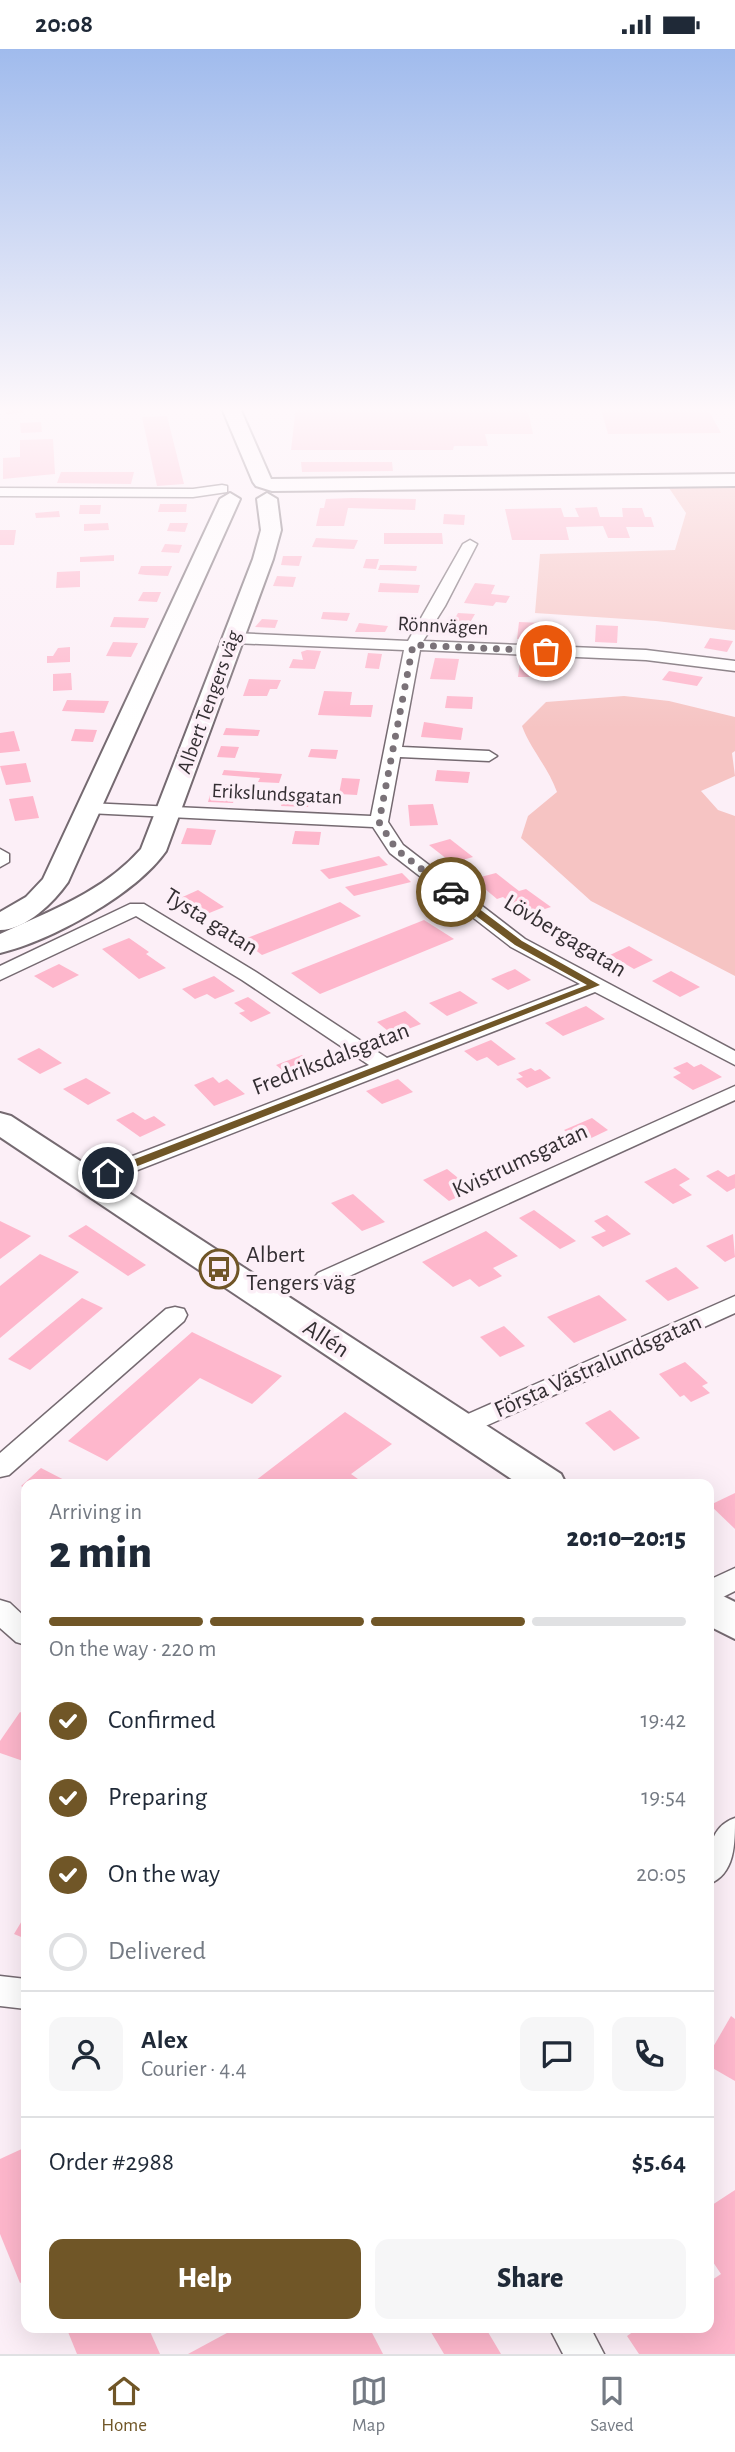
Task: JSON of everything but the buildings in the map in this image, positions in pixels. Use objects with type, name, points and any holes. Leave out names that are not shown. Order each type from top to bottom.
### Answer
[{"type":"main road","points":[[0,924],[36,903],[48,892],[88,808],[218,514]]},
{"type":"main road","name":"Albert Tengers väg","points":[[0,944],[104,894],[131,876],[153,851],[271,530],[270,514]]},
{"type":"main road","name":"Allén","points":[[0,1123],[540,1479]]},
{"type":"main road","points":[[719,1590],[735,1623]]},
{"type":"street","points":[[379,822],[413,645],[438,606],[470,544]]},
{"type":"street","name":"Rönnvägen","points":[[233,638],[646,655],[735,666]]},
{"type":"street","points":[[391,752],[489,756]]},
{"type":"street","name":"Erikslundsgatan","points":[[88,808],[379,822]]},
{"type":"street","name":"Lövbergagatan","points":[[379,822],[396,849],[519,943],[735,1059]]},
{"type":"street","points":[[0,854],[0,862]]},
{"type":"street","name":"Tysta gatan","points":[[0,974],[137,908],[249,976],[384,1066]]},
{"type":"street","name":"Fredriksdalsgatan","points":[[86,1182],[595,985]]},
{"type":"street","name":"Kvistrumsgatan","points":[[327,1278],[730,1100]]},
{"type":"street","name":"Första Västralundsgatan","points":[[461,1427],[735,1304]]},
{"type":"street","points":[[0,1468],[175,1315]]},
{"type":"street","points":[[0,1611],[21,1630]]},
{"type":"street","points":[[714,1862],[735,1831]]},
{"type":"street","points":[[0,1991],[21,1993]]},
{"type":"street","points":[[572,2333],[585,2354]]},
{"type":"shaded area","points":[[686,514],[735,514],[735,630],[656,621],[535,613],[540,554],[675,550]]},
{"type":"shaded area","points":[[624,696],[669,701],[735,717],[735,751],[732,753],[735,776],[701,791],[718,810],[735,816],[735,976],[591,901],[521,838],[528,816],[557,792],[522,726],[546,702]]},
{"type":"way so far","points":[[451,892],[396,849],[379,822],[413,645],[546,651]]},
{"type":"place","name":"Albert Tengers väg","points":[[219,1269]]},
{"type":"route","points":[[108,1173],[595,985],[519,943],[451,892]]}]
